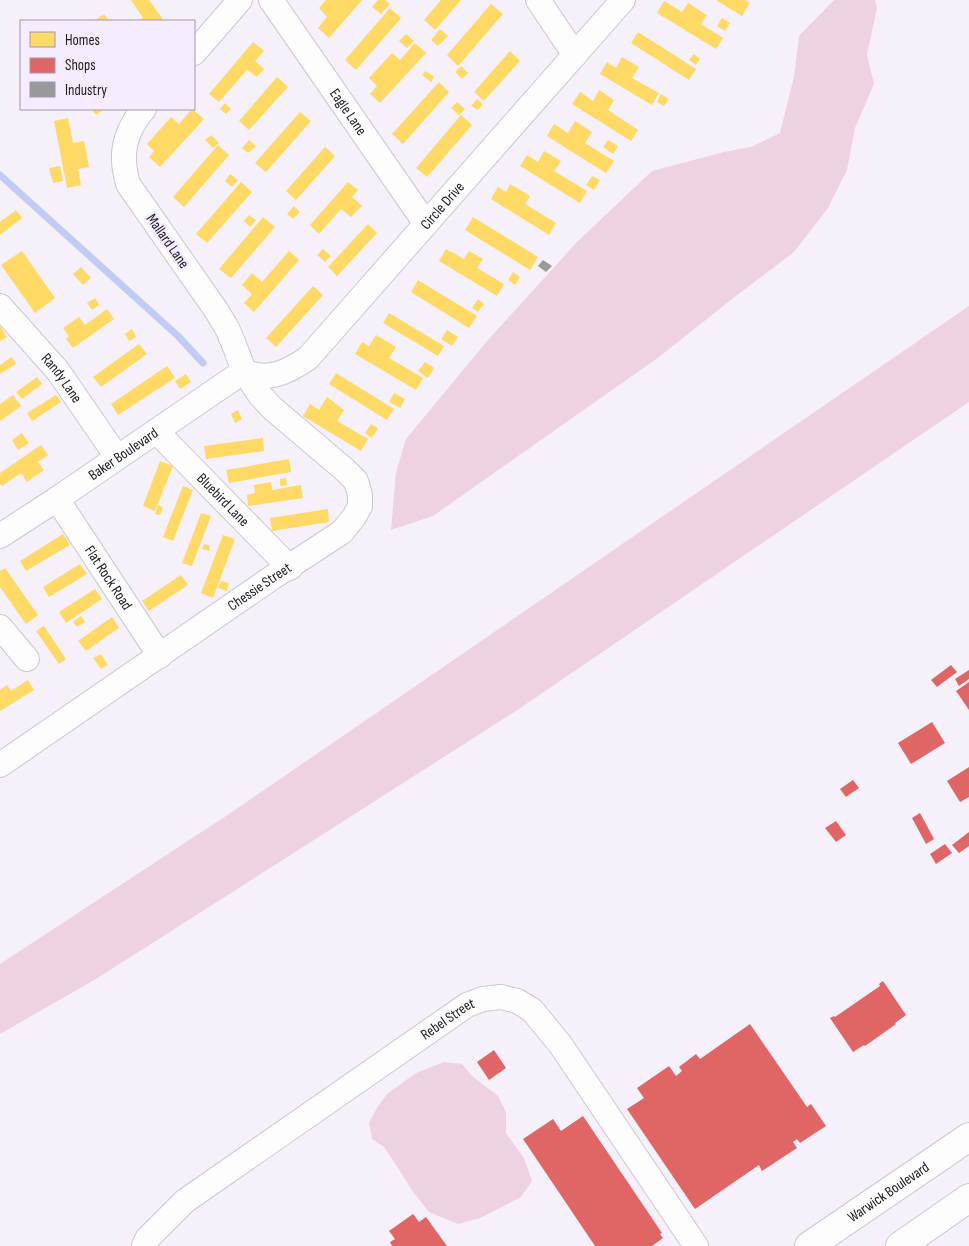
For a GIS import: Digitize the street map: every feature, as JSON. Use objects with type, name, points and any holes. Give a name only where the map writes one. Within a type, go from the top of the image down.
[{"type":"main road","name":"Warwick Boulevard","points":[[809,1246],[969,1137]]},
{"type":"main road","points":[[900,1246],[969,1198]]},
{"type":"street","points":[[195,52],[240,0]]},
{"type":"street","name":"Eagle Lane","points":[[271,0],[426,224]]},
{"type":"street","points":[[538,0],[575,55]]},
{"type":"street","name":"Circle Drive","points":[[244,371],[254,375],[274,375],[292,369],[308,358],[623,0]]},
{"type":"street","name":"Mallard Lane","points":[[143,110],[133,124],[125,145],[124,161],[128,184],[216,310],[230,334],[244,371]]},
{"type":"street","name":"Randy Lane","points":[[0,306],[58,371],[117,457]]},
{"type":"street","name":"Baker Boulevard","points":[[3,528],[57,499],[244,371]]},
{"type":"street","name":"Chessie Street","points":[[4,755],[160,656],[290,568],[342,532],[354,517],[360,506],[360,495],[356,481],[272,408],[260,395],[244,371]]},
{"type":"street","name":"Bluebird Lane","points":[[156,431],[290,568]]},
{"type":"street","name":"Flat Rock Road","points":[[57,499],[160,656]]},
{"type":"street","points":[[0,627],[27,659]]},
{"type":"street","name":"Rebel Street","points":[[144,1246],[147,1239],[185,1201],[468,1005],[483,998],[500,997],[517,1001],[532,1010],[560,1044],[696,1246]]},
{"type":"shaded area","points":[[834,0],[875,0],[877,8],[867,55],[874,84],[855,128],[847,170],[828,208],[794,252],[659,357],[433,516],[391,530],[396,472],[406,439],[488,340],[577,242],[652,171],[724,152],[751,147],[780,133],[794,77],[799,36]]},
{"type":"shaded area","points":[[969,306],[969,402],[516,711],[96,979],[0,1034],[0,964],[232,812]]},
{"type":"shaded area","points":[[444,1062],[462,1064],[472,1076],[498,1096],[506,1112],[506,1133],[524,1158],[532,1181],[521,1197],[480,1218],[458,1224],[429,1212],[413,1192],[384,1147],[372,1139],[369,1123],[387,1094],[416,1073]]},
{"type":"building: Homes","points":[[131,0],[149,0],[163,20],[140,20],[143,18]]},
{"type":"building: Homes","points":[[326,0],[362,0],[329,38],[318,28],[327,17],[319,8]]},
{"type":"building: Homes","points":[[378,0],[385,0],[390,4],[381,14],[372,7]]},
{"type":"building: Homes","points":[[441,0],[461,0],[435,30],[424,20]]},
{"type":"building: Homes","points":[[716,0],[745,0],[750,3],[742,16]]},
{"type":"building: Homes","points":[[664,1],[682,12],[688,3],[707,15],[701,24],[723,38],[716,49],[657,13]]},
{"type":"building: Homes","points":[[491,4],[503,14],[458,66],[447,55]]},
{"type":"building: Homes","points":[[390,8],[401,18],[356,70],[345,60]]},
{"type":"building: Homes","points":[[104,14],[108,20],[95,20]]},
{"type":"building: Homes","points":[[722,18],[730,23],[725,31],[717,26]]},
{"type":"building: Homes","points":[[440,29],[448,36],[438,46],[431,40]]},
{"type":"building: Homes","points":[[638,32],[696,69],[689,80],[631,43]]},
{"type":"building: Homes","points":[[406,34],[414,41],[407,48],[399,41]]},
{"type":"building: Homes","points":[[253,42],[264,51],[255,61],[264,69],[257,77],[247,70],[219,102],[209,94]]},
{"type":"building: Homes","points":[[415,43],[426,53],[380,103],[370,94],[377,86],[369,78],[392,53],[400,60]]},
{"type":"building: Homes","points":[[510,51],[520,61],[484,101],[474,92]]},
{"type":"building: Homes","points":[[694,54],[700,59],[696,65],[689,60]]},
{"type":"building: Homes","points":[[622,57],[639,67],[632,78],[659,93],[652,105],[600,74],[607,62],[616,68]]},
{"type":"building: Homes","points":[[461,66],[468,73],[462,79],[455,72]]},
{"type":"building: Homes","points":[[426,71],[434,77],[431,82],[422,75]]},
{"type":"building: Homes","points":[[277,77],[288,87],[249,130],[239,121]]},
{"type":"building: Homes","points":[[439,82],[449,92],[403,144],[392,134]]},
{"type":"building: Homes","points":[[599,90],[614,100],[608,110],[638,130],[631,141],[572,104],[580,92],[593,101]]},
{"type":"building: Homes","points":[[661,94],[669,99],[664,106],[657,102]]},
{"type":"building: Homes","points":[[477,99],[483,104],[478,110],[471,106]]},
{"type":"building: Homes","points":[[457,102],[465,109],[459,115],[451,108]]},
{"type":"building: Homes","points":[[225,103],[231,109],[226,114],[220,109]]},
{"type":"building: Homes","points":[[92,110],[103,110],[96,115]]},
{"type":"building: Homes","points":[[191,110],[204,119],[160,167],[149,157],[154,151],[147,144],[171,117],[179,124]]},
{"type":"building: Homes","points":[[300,112],[311,121],[266,172],[255,163]]},
{"type":"building: Homes","points":[[461,115],[472,125],[427,177],[416,168]]},
{"type":"building: Homes","points":[[68,118],[73,143],[84,141],[89,167],[78,169],[81,185],[67,188],[54,121]]},
{"type":"building: Homes","points":[[575,121],[592,132],[585,143],[614,161],[606,173],[547,136],[554,124],[568,133]]},
{"type":"building: Homes","points":[[211,135],[219,143],[213,148],[205,140]]},
{"type":"building: Homes","points":[[249,140],[256,146],[248,153],[242,148]]},
{"type":"building: Homes","points":[[608,140],[618,146],[613,154],[603,147]]},
{"type":"building: Homes","points":[[218,145],[229,155],[184,207],[173,197]]},
{"type":"building: Homes","points":[[325,147],[335,156],[296,200],[286,191]]},
{"type":"building: Homes","points":[[544,151],[561,161],[554,171],[587,191],[580,203],[520,166],[527,155],[538,162]]},
{"type":"building: Homes","points":[[60,166],[63,181],[53,183],[49,168]]},
{"type":"building: Homes","points":[[230,174],[238,180],[232,187],[225,181]]},
{"type":"building: Homes","points":[[592,176],[600,180],[594,190],[586,185]]},
{"type":"building: Homes","points":[[241,182],[252,192],[207,243],[196,234]]},
{"type":"building: Homes","points":[[348,182],[358,190],[352,197],[362,206],[351,217],[341,209],[319,234],[310,225]]},
{"type":"building: Homes","points":[[510,184],[530,196],[525,204],[556,223],[549,235],[491,199],[498,187],[506,192]]},
{"type":"building: Homes","points":[[294,206],[300,212],[293,219],[287,214]]},
{"type":"building: Homes","points":[[16,210],[22,218],[0,235],[0,222]]},
{"type":"building: Homes","points":[[249,215],[256,220],[250,227],[244,221]]},
{"type":"building: Homes","points":[[263,217],[275,227],[231,278],[219,269]]},
{"type":"building: Homes","points":[[473,217],[538,257],[530,270],[465,230]]},
{"type":"building: Homes","points":[[368,224],[377,233],[337,276],[328,267]]},
{"type":"building: Homes","points":[[323,249],[331,256],[325,262],[317,255]]},
{"type":"building: Homes","points":[[446,249],[464,259],[469,251],[483,259],[477,268],[504,284],[497,296],[439,261]]},
{"type":"building: Homes","points":[[22,251],[55,298],[35,313],[1,265]]},
{"type":"building: Homes","points":[[289,251],[299,260],[254,312],[244,303],[252,294],[242,285],[252,273],[262,282]]},
{"type":"building: Homes","points":[[81,267],[91,278],[83,285],[73,274]]},
{"type":"building: Homes","points":[[513,272],[520,277],[515,285],[508,280]]},
{"type":"building: Homes","points":[[418,280],[477,316],[469,328],[411,292]]},
{"type":"building: Homes","points":[[313,286],[323,295],[276,347],[266,338]]},
{"type":"building: Homes","points":[[95,298],[99,305],[92,310],[87,303]]},
{"type":"building: Homes","points":[[478,299],[484,304],[478,312],[472,308]]},
{"type":"building: Homes","points":[[107,309],[114,319],[73,348],[66,339],[69,336],[63,328],[79,317],[85,325]]},
{"type":"building: Homes","points":[[389,313],[444,346],[438,356],[383,323]]},
{"type":"building: Homes","points":[[0,326],[7,337],[0,341]]},
{"type":"building: Homes","points":[[132,329],[136,337],[129,341],[125,334]]},
{"type":"building: Homes","points":[[447,330],[458,337],[452,346],[441,339]]},
{"type":"building: Homes","points":[[376,335],[396,347],[389,358],[423,378],[416,390],[355,354],[362,342],[369,346]]},
{"type":"building: Homes","points":[[139,344],[147,354],[101,387],[93,377]]},
{"type":"building: Homes","points":[[12,357],[16,364],[0,374],[0,365]]},
{"type":"building: Homes","points":[[425,362],[434,368],[428,378],[418,371]]},
{"type":"building: Homes","points":[[167,366],[175,378],[118,415],[111,404]]},
{"type":"building: Homes","points":[[336,373],[394,409],[387,420],[329,384]]},
{"type":"building: Homes","points":[[186,374],[191,382],[180,389],[175,381]]},
{"type":"building: Homes","points":[[37,377],[42,384],[22,399],[16,392]]},
{"type":"building: Homes","points":[[394,393],[405,399],[400,408],[389,402]]},
{"type":"building: Homes","points":[[13,395],[21,406],[0,421],[0,404]]},
{"type":"building: Homes","points":[[56,395],[61,402],[32,421],[27,413]]},
{"type":"building: Homes","points":[[327,397],[344,410],[337,421],[368,439],[361,451],[303,416],[310,404],[319,410]]},
{"type":"building: Homes","points":[[238,410],[242,419],[235,423],[231,414]]},
{"type":"building: Homes","points":[[371,424],[378,428],[372,438],[365,433]]},
{"type":"building: Homes","points":[[22,433],[29,443],[18,450],[12,440]]},
{"type":"building: Homes","points":[[263,438],[264,451],[206,459],[204,446]]},
{"type":"building: Homes","points":[[41,445],[48,455],[38,462],[44,470],[27,482],[21,473],[2,486],[0,484],[0,473]]},
{"type":"building: Homes","points":[[289,459],[291,472],[229,483],[226,470]]},
{"type":"building: Homes","points":[[160,461],[173,466],[155,511],[143,506]]},
{"type":"building: Homes","points":[[286,478],[287,485],[280,486],[280,479]]},
{"type":"building: Homes","points":[[271,482],[272,490],[301,485],[303,498],[248,506],[247,495],[255,493],[254,485]]},
{"type":"building: Homes","points":[[183,486],[193,490],[173,541],[163,537]]},
{"type":"building: Homes","points":[[158,505],[163,507],[160,515],[155,514]]},
{"type":"building: Homes","points":[[328,509],[329,522],[272,531],[270,518]]},
{"type":"building: Homes","points":[[201,513],[211,516],[192,566],[182,563]]},
{"type":"building: Homes","points":[[63,534],[70,545],[26,571],[20,561]]},
{"type":"building: Homes","points":[[223,535],[235,539],[213,598],[201,593]]},
{"type":"building: Homes","points":[[204,544],[210,546],[209,551],[202,549]]},
{"type":"building: Homes","points":[[80,564],[87,574],[49,597],[43,587]]},
{"type":"building: Homes","points":[[5,568],[38,615],[26,624],[0,587],[0,571]]},
{"type":"building: Homes","points":[[181,575],[188,585],[149,611],[142,601]]},
{"type":"building: Homes","points":[[221,581],[229,583],[227,591],[218,588]]},
{"type":"building: Homes","points":[[95,589],[102,599],[66,623],[59,612]]},
{"type":"building: Homes","points":[[81,616],[85,622],[77,627],[73,622]]},
{"type":"building: Homes","points":[[112,617],[119,628],[86,651],[78,641]]},
{"type":"building: Homes","points":[[44,626],[66,659],[59,664],[36,631]]},
{"type":"building: Homes","points":[[101,654],[108,665],[101,669],[93,658]]},
{"type":"building: Homes","points":[[28,680],[34,690],[0,711],[0,690],[7,685],[11,691]]},
{"type":"building: Shops","points":[[951,665],[957,672],[937,687],[931,680]]},
{"type":"building: Shops","points":[[969,670],[969,679],[959,686],[955,679]]},
{"type":"building: Shops","points":[[969,682],[969,710],[956,691]]},
{"type":"building: Shops","points":[[932,722],[945,743],[911,764],[898,743]]},
{"type":"building: Shops","points":[[969,767],[969,797],[960,802],[947,781]]},
{"type":"building: Shops","points":[[853,780],[859,788],[846,797],[840,789]]},
{"type":"building: Shops","points":[[920,813],[934,839],[926,844],[912,818]]},
{"type":"building: Shops","points":[[836,821],[846,835],[836,842],[825,828]]},
{"type":"building: Shops","points":[[969,832],[969,846],[959,853],[952,845]]},
{"type":"building: Shops","points":[[945,844],[952,853],[936,864],[930,854]]},
{"type":"building: Shops","points":[[883,981],[906,1015],[865,1046],[853,1052],[830,1018],[835,1017],[880,986],[879,984]]},
{"type":"building: Shops","points":[[750,1024],[807,1107],[811,1104],[826,1126],[800,1143],[797,1139],[793,1142],[797,1148],[762,1171],[759,1165],[695,1209],[627,1109],[644,1098],[637,1088],[669,1066],[676,1076],[682,1071],[679,1067],[696,1054],[700,1059]]},
{"type":"building: Shops","points":[[494,1050],[506,1068],[489,1080],[477,1062]]},
{"type":"building: Shops","points":[[583,1116],[662,1233],[660,1234],[663,1238],[652,1246],[595,1246],[523,1139],[553,1119],[561,1131]]},
{"type":"building: Shops","points":[[413,1214],[419,1222],[426,1217],[447,1246],[392,1246],[390,1242],[395,1239],[389,1231]]},
{"type":"building: Industry","points":[[543,260],[552,266],[546,272],[538,266]]},
{"type":"waterway","points":[[0,175],[178,336],[203,363]]}]
